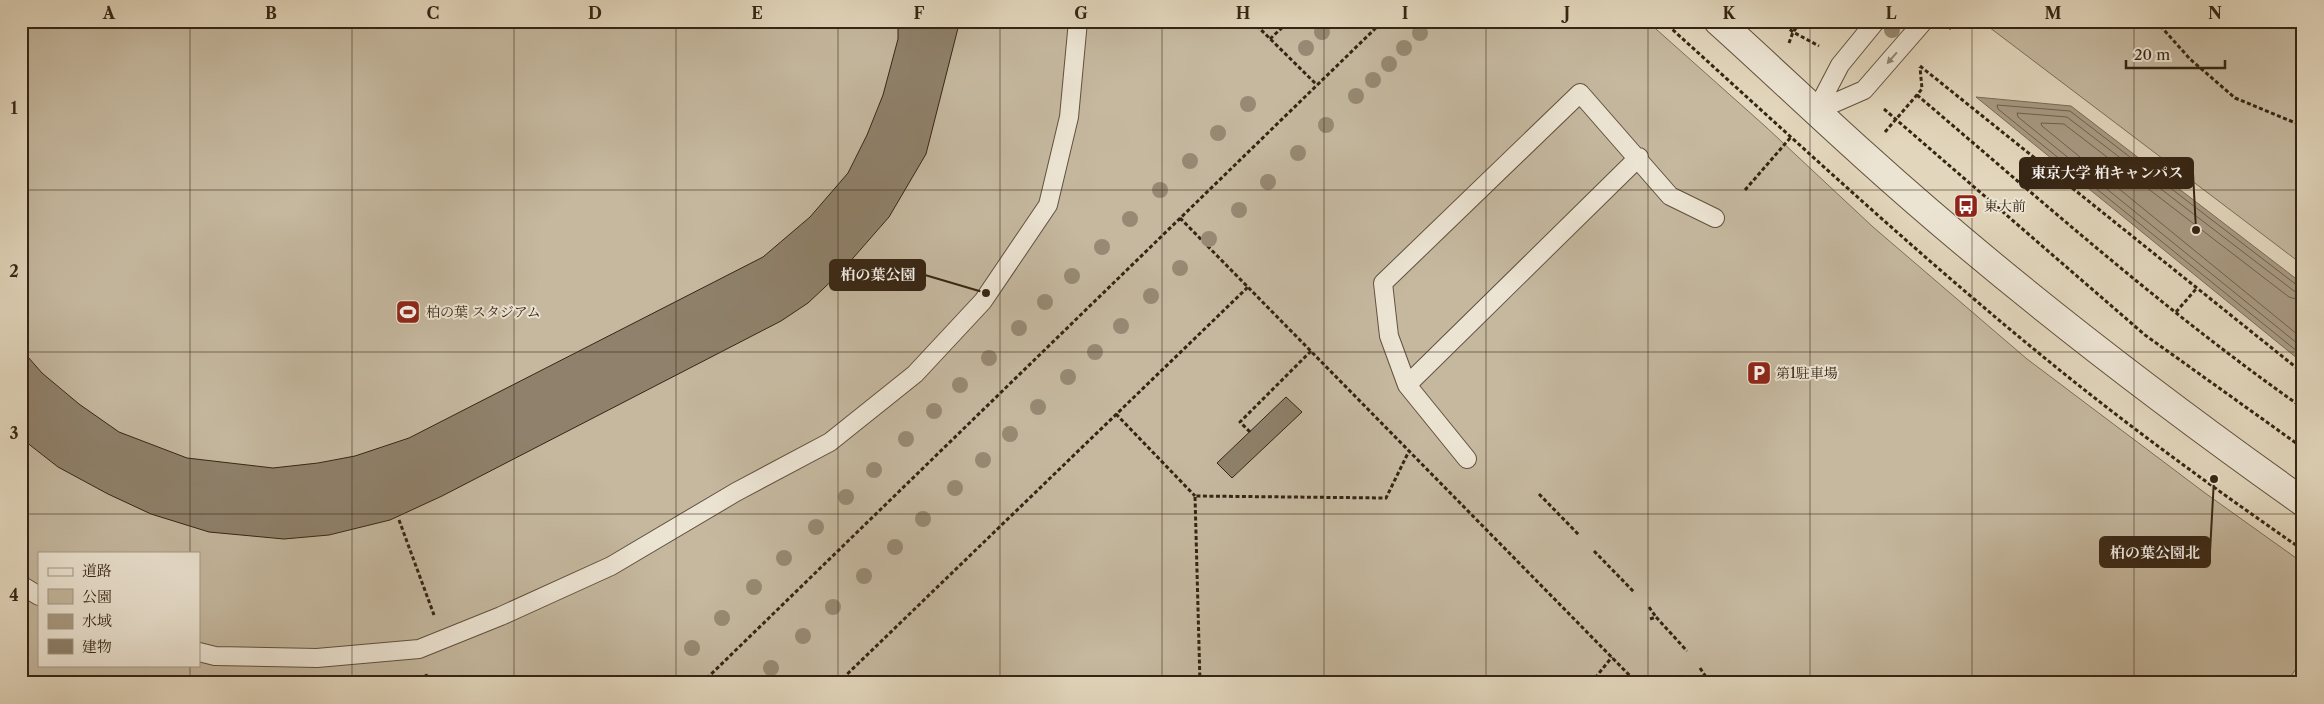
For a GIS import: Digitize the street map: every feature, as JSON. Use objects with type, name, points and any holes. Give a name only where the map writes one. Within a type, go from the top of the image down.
[{"type":"street","points":[[1718,21],[1864,156],[2015,284],[2184,417],[2303,502]]},
{"type":"lane","points":[[200,652],[215,656],[317,658],[420,649],[611,566],[736,492],[830,442],[915,374],[983,301],[1048,205],[1069,117],[1078,21]]},
{"type":"lane","points":[[1816,111],[1840,64],[1876,21]]},
{"type":"lane","points":[[1816,111],[1864,90],[1924,21]]},
{"type":"lane","points":[[1467,459],[1407,386],[1389,336],[1383,284],[1580,93],[1639,157],[1670,196],[1714,218]]},
{"type":"lane","points":[[1407,386],[1639,157]]},
{"type":"lane","points":[[21,585],[38,595]]},
{"type":"path","points":[[1252,21],[1317,85]]},
{"type":"path","points":[[1270,39],[1288,21]]},
{"type":"path","points":[[702,683],[1382,21]]},
{"type":"path","points":[[1780,21],[1793,32],[1819,46]]},
{"type":"path","points":[[1787,48],[1793,32],[1802,21]]},
{"type":"path","points":[[1944,36],[1955,21]]},
{"type":"path","points":[[2156,21],[2190,59],[2235,98],[2303,126]]},
{"type":"path","points":[[2286,21],[2303,35]]},
{"type":"path","points":[[1881,136],[1922,89],[1920,66],[1926,58]]},
{"type":"path","points":[[1920,66],[2303,373]]},
{"type":"path","points":[[1917,95],[2104,254],[2259,377],[2303,408]]},
{"type":"path","points":[[1884,109],[2145,336],[2303,448]]},
{"type":"path","points":[[1745,190],[1790,136]]},
{"type":"path","points":[[1180,218],[1635,682]]},
{"type":"path","points":[[838,683],[1248,287]]},
{"type":"path","points":[[2176,312],[2196,289]]},
{"type":"path","points":[[1250,432],[1240,422],[1311,351]]},
{"type":"path","points":[[1116,414],[1194,496],[1200,683]]},
{"type":"path","points":[[1194,496],[1386,498],[1409,451]]},
{"type":"path","points":[[1539,494],[1579,535]]},
{"type":"path","points":[[399,520],[442,640]]},
{"type":"path","points":[[1594,551],[1634,592]]},
{"type":"path","points":[[1649,607],[1687,651]]},
{"type":"path","points":[[1650,619],[1656,617]]},
{"type":"path","points":[[1591,683],[1612,657]]},
{"type":"path","points":[[1700,668],[1710,683]]},
{"type":"green space","points":[[21,21],[1647,21],[1766,127],[1873,227],[2027,359],[2205,493],[2303,563],[2303,659],[2286,683],[21,683]]},
{"type":"green space","points":[[1981,21],[2303,21],[2303,265]]},
{"type":"water","points":[[1976,97],[2071,106],[2303,284],[2303,363]]},
{"type":"building","points":[[898,21],[958,21],[958,28],[926,154],[889,217],[840,273],[808,303],[781,321],[442,496],[390,520],[329,535],[284,539],[209,532],[151,514],[108,494],[58,467],[21,438],[21,349],[42,373],[79,404],[119,432],[187,458],[273,468],[318,463],[355,456],[409,438],[763,257],[810,217],[848,173],[867,135],[883,95],[898,39]]},
{"type":"building","points":[[1286,397],[1302,412],[1232,478],[1217,463]]},
{"type":"place","name":"東大前","points":[[1966,206]]},
{"type":"place","name":"東京大学 柏キャンパス","points":[[2196,230]]},
{"type":"place","name":"柏の葉公園","points":[[986,293]]},
{"type":"place","name":"柏の葉 スタジアム","points":[[408,312]]},
{"type":"place","name":"第1駐車場","points":[[1759,373]]},
{"type":"place","name":"柏の葉公園北","points":[[2214,479]]}]
